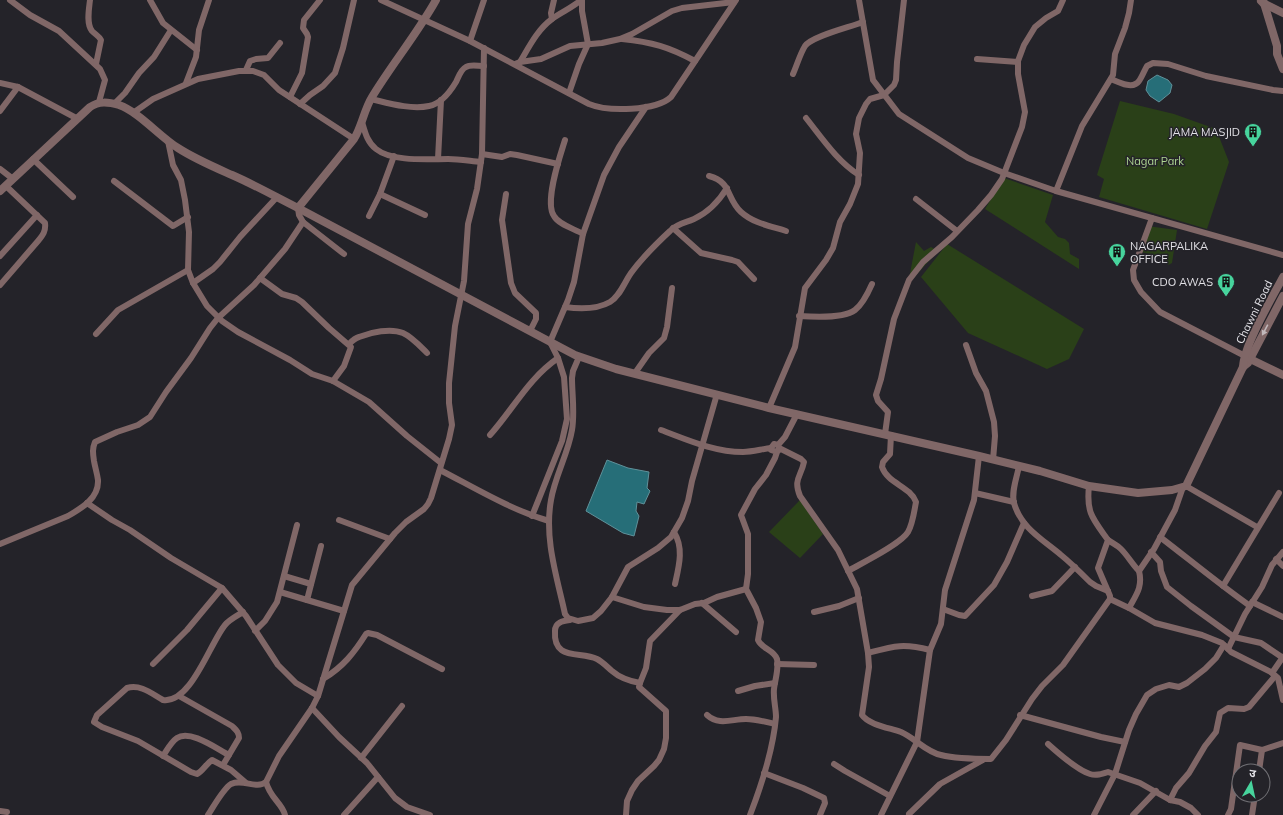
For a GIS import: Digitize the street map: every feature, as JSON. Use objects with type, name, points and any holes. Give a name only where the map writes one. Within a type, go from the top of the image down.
[{"type":"street","points":[[10,0],[20,8],[59,31],[96,64],[105,80],[99,102]]},
{"type":"street","points":[[20,8],[22,0]]},
{"type":"street","points":[[90,0],[89,25],[93,32],[100,37],[101,40],[96,64]]},
{"type":"street","points":[[150,0],[159,18],[171,30],[197,50]]},
{"type":"street","points":[[186,83],[195,60],[200,30],[209,0]]},
{"type":"street","points":[[290,97],[301,78],[305,60],[308,37],[303,28],[304,20],[320,0]]},
{"type":"street","points":[[300,104],[323,86],[335,73],[343,48],[354,0]]},
{"type":"street","points":[[381,0],[518,63],[569,93],[597,107],[606,109],[646,107],[661,104],[671,97],[735,1]]},
{"type":"street","points":[[344,254],[303,222],[299,215],[298,208],[354,139],[371,98],[425,20],[436,0]]},
{"type":"street","points":[[470,41],[484,0]]},
{"type":"street","points":[[552,18],[551,13],[554,0]]},
{"type":"street","points":[[518,63],[536,35],[552,18],[582,0]]},
{"type":"street","points":[[569,93],[588,44],[582,11],[582,0]]},
{"type":"street","points":[[682,0],[682,8]]},
{"type":"street","points":[[859,0],[873,80],[899,114],[968,158],[1004,173],[1056,191],[1283,255]]},
{"type":"street","points":[[769,408],[795,347],[799,316],[805,288],[826,260],[832,248],[840,222],[856,189],[859,175],[860,153],[856,134],[859,118],[870,99],[884,95],[894,85],[896,80],[904,0]]},
{"type":"street","points":[[848,571],[900,541],[907,533],[912,522],[916,502],[916,499],[912,494],[887,476],[882,467],[883,462],[890,454],[888,412],[878,400],[876,395],[898,305],[909,280],[922,262],[952,237],[991,195],[1002,179],[1022,127],[1025,112],[1018,74],[1018,62],[1024,45],[1035,27],[1058,11],[1063,0]]},
{"type":"street","points":[[1056,191],[1082,126],[1111,79],[1115,66],[1115,54],[1130,14],[1131,0]]},
{"type":"street","points":[[518,63],[541,59],[570,46],[620,39],[682,8],[735,1]]},
{"type":"street","points":[[1262,1],[1283,13]]},
{"type":"street","points":[[1262,1],[1277,46],[1277,54],[1283,68]]},
{"type":"street","points":[[793,74],[804,47],[809,42],[824,35],[863,22]]},
{"type":"street","points":[[114,104],[125,93],[139,73],[154,57],[171,30]]},
{"type":"street","points":[[620,39],[641,41],[664,46],[695,61]]},
{"type":"street","points":[[246,70],[250,61],[268,58],[280,44]]},
{"type":"street","points":[[1277,46],[1283,53]]},
{"type":"street","points":[[208,815],[227,788],[232,784],[245,782],[258,785],[266,782],[280,756],[312,708],[318,696],[352,585],[388,541],[406,522],[424,509],[431,498],[451,431],[449,383],[456,326],[464,281],[468,224],[477,190],[482,162],[484,48]]},
{"type":"street","points":[[977,59],[1018,62]]},
{"type":"street","points":[[1111,79],[1129,85],[1136,84],[1147,66],[1153,63],[1168,64],[1206,76],[1273,90],[1283,90]]},
{"type":"street","points":[[371,98],[392,104],[422,107],[436,104],[455,84],[465,67],[484,66]]},
{"type":"street","points":[[133,113],[149,101],[186,83],[198,79],[246,70],[264,75],[279,90],[354,139]]},
{"type":"street","points":[[0,83],[18,87],[78,119]]},
{"type":"street","points":[[0,111],[18,87]]},
{"type":"street","points":[[438,159],[441,100]]},
{"type":"street","points":[[0,285],[44,234],[45,228],[45,223],[37,215],[3,189],[33,159],[90,107],[99,102],[114,104],[133,113],[168,141],[192,156],[278,197],[461,296],[579,357],[616,369],[769,408],[979,456],[1089,486],[1138,493],[1184,487],[1257,526]]},
{"type":"street","points":[[534,517],[566,429],[567,411],[564,376],[558,358],[550,342],[565,307],[576,274],[583,234],[604,175],[619,147],[646,107]]},
{"type":"street","points":[[806,118],[833,153],[859,175]]},
{"type":"street","points":[[362,122],[365,134],[371,144],[380,151],[394,156],[420,160],[438,159],[482,162]]},
{"type":"street","points":[[565,140],[550,199],[552,211],[554,217],[560,222],[583,234]]},
{"type":"street","points":[[168,141],[173,165],[183,186],[188,217],[188,270],[193,283],[206,306],[218,318],[238,332],[285,357],[312,374],[333,381],[369,402],[441,467],[534,517],[548,521]]},
{"type":"street","points":[[482,154],[502,157],[510,154],[558,164]]},
{"type":"street","points":[[369,216],[380,194],[394,156]]},
{"type":"street","points":[[33,159],[73,197]]},
{"type":"street","points":[[0,169],[13,179]]},
{"type":"street","points":[[709,176],[721,180],[727,188],[736,207],[742,213],[755,222],[786,231]]},
{"type":"street","points":[[114,181],[173,226],[188,217]]},
{"type":"street","points":[[565,307],[580,309],[597,307],[612,301],[618,295],[638,265],[673,228],[707,212],[714,206],[727,188]]},
{"type":"street","points":[[380,194],[425,215]]},
{"type":"street","points":[[506,194],[502,220],[511,283],[515,293],[536,313],[536,319],[530,331]]},
{"type":"street","points":[[193,283],[213,269],[240,237],[278,197]]},
{"type":"street","points":[[916,199],[957,231]]},
{"type":"street","points":[[0,256],[37,215]]},
{"type":"street","points":[[1152,218],[1133,270],[1134,280],[1141,292],[1160,312],[1248,358]]},
{"type":"street","points":[[0,544],[68,516],[87,503],[96,493],[97,488],[98,480],[93,453],[95,442],[117,432],[138,425],[150,417],[166,392],[184,369],[210,328],[218,318],[240,299],[260,278],[285,249],[303,222]]},
{"type":"street","points":[[673,228],[686,238],[694,248],[701,252],[738,262],[754,278]]},
{"type":"street","points":[[96,334],[118,310],[188,270]]},
{"type":"street","name":"Chawni Road","points":[[1248,358],[1252,339],[1283,277]]},
{"type":"street","points":[[260,278],[278,291],[302,302],[329,328],[349,344],[351,350],[344,366],[333,381]]},
{"type":"street","points":[[799,316],[826,317],[851,312],[860,305],[872,284]]},
{"type":"street","points":[[635,373],[649,353],[664,338],[667,327],[672,288]]},
{"type":"street","name":"Chawni Road","points":[[1184,487],[1248,358],[1283,296]]},
{"type":"street","points":[[349,344],[358,337],[385,331],[398,331],[404,333],[412,339],[427,353]]},
{"type":"street","points":[[966,345],[976,373],[986,391],[994,422],[995,436],[993,460]]},
{"type":"street","points":[[570,620],[566,614],[552,554],[548,521],[554,487],[572,430],[572,378],[573,370],[579,357]]},
{"type":"street","points":[[490,435],[541,370],[558,358]]},
{"type":"street","name":"Chawni Road","points":[[1248,358],[1283,375]]},
{"type":"street","points":[[640,683],[619,677],[601,661],[595,658],[568,654],[560,650],[555,639],[555,628],[557,624],[561,622],[592,618],[601,611],[612,597],[628,567],[665,543],[671,537],[682,518],[688,501],[692,481],[717,394]]},
{"type":"street","points":[[750,815],[764,774],[775,724],[776,708],[774,693],[778,664],[776,657],[758,640],[761,622],[756,608],[746,589],[748,534],[740,515],[755,489],[766,475],[775,458],[778,448],[797,414]]},
{"type":"street","points":[[661,430],[716,449],[744,452],[771,448],[772,450],[778,448],[802,459],[804,462],[797,483],[800,496],[838,550],[857,589],[869,667],[862,715],[867,720],[901,732],[934,753],[940,755],[991,759],[1006,740],[1020,716],[1042,686],[1063,665],[1110,599],[1098,568],[1108,540]]},
{"type":"street","points":[[880,815],[917,742],[930,650],[941,624],[945,590],[974,500],[979,456]]},
{"type":"street","points":[[1019,466],[1014,493],[1014,502],[1024,523],[1030,531],[1096,586],[1108,591]]},
{"type":"street","points":[[1089,486],[1088,498],[1091,516],[1108,540],[1120,548],[1127,556],[1131,564],[1139,571],[1141,577],[1140,587],[1129,608]]},
{"type":"street","points":[[1139,571],[1152,552],[1175,510],[1184,487]]},
{"type":"street","points":[[975,493],[1014,502]]},
{"type":"street","points":[[1222,586],[1257,526],[1279,493]]},
{"type":"street","points":[[87,503],[130,530],[170,558],[222,588],[243,612],[272,658],[284,672],[296,683],[318,696]]},
{"type":"street","points":[[339,520],[388,541]]},
{"type":"street","points":[[943,609],[965,616],[994,586],[1007,562],[1024,523]]},
{"type":"street","points":[[255,631],[265,621],[280,592],[297,525]]},
{"type":"street","points":[[674,532],[679,542],[680,550],[675,584]]},
{"type":"street","points":[[1160,537],[1211,575],[1222,586],[1251,604],[1283,618]]},
{"type":"street","points":[[307,600],[321,546]]},
{"type":"street","points":[[1152,552],[1160,562],[1166,587],[1234,637],[1261,643],[1283,657],[1274,675],[1249,707],[1244,709],[1228,708],[1220,713],[1216,732],[1205,746],[1189,773],[1176,788],[1170,800]]},
{"type":"street","points":[[1094,815],[1115,774],[1136,714],[1147,695],[1156,689],[1169,686],[1179,686],[1188,683],[1216,658],[1234,637],[1276,559],[1283,552]]},
{"type":"street","points":[[1276,559],[1283,566]]},
{"type":"street","points":[[1032,596],[1052,591],[1074,567]]},
{"type":"street","points":[[284,576],[311,584]]},
{"type":"street","points":[[153,664],[187,630],[222,588]]},
{"type":"street","points":[[612,597],[644,607],[680,610],[746,589]]},
{"type":"street","points":[[280,592],[344,611]]},
{"type":"street","points":[[814,612],[839,606],[859,598]]},
{"type":"street","points":[[1110,599],[1155,623],[1202,635],[1274,675],[1278,678],[1283,700]]},
{"type":"street","points":[[702,603],[736,632]]},
{"type":"street","points":[[626,815],[627,801],[632,790],[638,780],[658,760],[664,749],[666,738],[666,711],[640,688],[640,683],[646,668],[650,641],[680,610]]},
{"type":"street","points":[[243,612],[226,624],[213,642],[193,681],[179,696],[168,700],[163,700],[138,687],[133,686],[127,688],[94,718],[94,722],[97,725],[138,741],[197,774],[212,760],[231,770],[245,782]]},
{"type":"street","points":[[324,678],[350,658],[368,633],[377,635],[442,669]]},
{"type":"street","points":[[868,653],[900,645],[916,646],[930,650]]},
{"type":"street","points":[[778,664],[814,665]]},
{"type":"street","points":[[738,691],[755,686],[775,683]]},
{"type":"street","points":[[179,696],[232,726],[237,731],[239,738],[223,766]]},
{"type":"street","points":[[361,758],[402,706]]},
{"type":"street","points":[[312,708],[361,758],[401,803],[407,807],[430,815]]},
{"type":"street","points":[[707,715],[710,718],[722,721],[745,719],[775,724]]},
{"type":"street","points":[[1020,716],[1125,742]]},
{"type":"street","points":[[163,756],[178,737],[183,736],[197,738],[229,755]]},
{"type":"street","points":[[1228,815],[1231,809],[1240,745],[1262,750],[1283,743]]},
{"type":"street","points":[[1048,744],[1062,757],[1089,774],[1100,775],[1108,772],[1140,783],[1170,800],[1180,802],[1191,808],[1198,815]]},
{"type":"street","points":[[1260,763],[1262,750]]},
{"type":"street","points":[[909,814],[940,784],[984,759]]},
{"type":"street","points":[[834,764],[890,796]]},
{"type":"street","points":[[764,774],[803,788],[824,798],[825,802],[820,815]]},
{"type":"street","points":[[347,814],[378,777]]},
{"type":"street","points":[[266,782],[270,794],[283,808],[285,815]]},
{"type":"street","points":[[1133,815],[1156,791]]},
{"type":"street","points":[[1252,815],[1254,803]]},
{"type":"street","points":[[0,811],[7,812]]},
{"type":"green space","name":"Nagar Park","points":[[1120,101],[1174,114],[1216,129],[1229,162],[1207,229],[1099,197],[1104,179],[1097,175]]},
{"type":"green space","points":[[1004,178],[1053,195],[1045,222],[1058,237],[1065,239],[1069,243],[1070,254],[1079,259],[1079,269],[985,209]]},
{"type":"green space","points":[[1147,226],[1177,230],[1172,263],[1168,265],[1164,258],[1138,251]]},
{"type":"green space","points":[[916,242],[924,251],[931,247],[938,251],[908,284]]},
{"type":"green space","points":[[947,244],[1084,329],[1069,359],[1047,369],[968,333],[921,277]]},
{"type":"green space","points":[[800,500],[823,534],[800,558],[769,532]]},
{"type":"water","points":[[1157,75],[1168,80],[1172,85],[1170,93],[1159,102],[1150,96],[1146,90],[1148,81]]},
{"type":"water","points":[[607,460],[628,468],[649,472],[647,488],[650,491],[644,504],[637,502],[636,511],[639,516],[634,536],[623,533],[586,511]]},
{"type":"place","name":"JAMA MASJID","points":[[1253,147]]},
{"type":"place","name":"NAGARPALIKA OFFICE","points":[[1117,267]]},
{"type":"place","name":"CDO AWAS","points":[[1226,297]]}]
